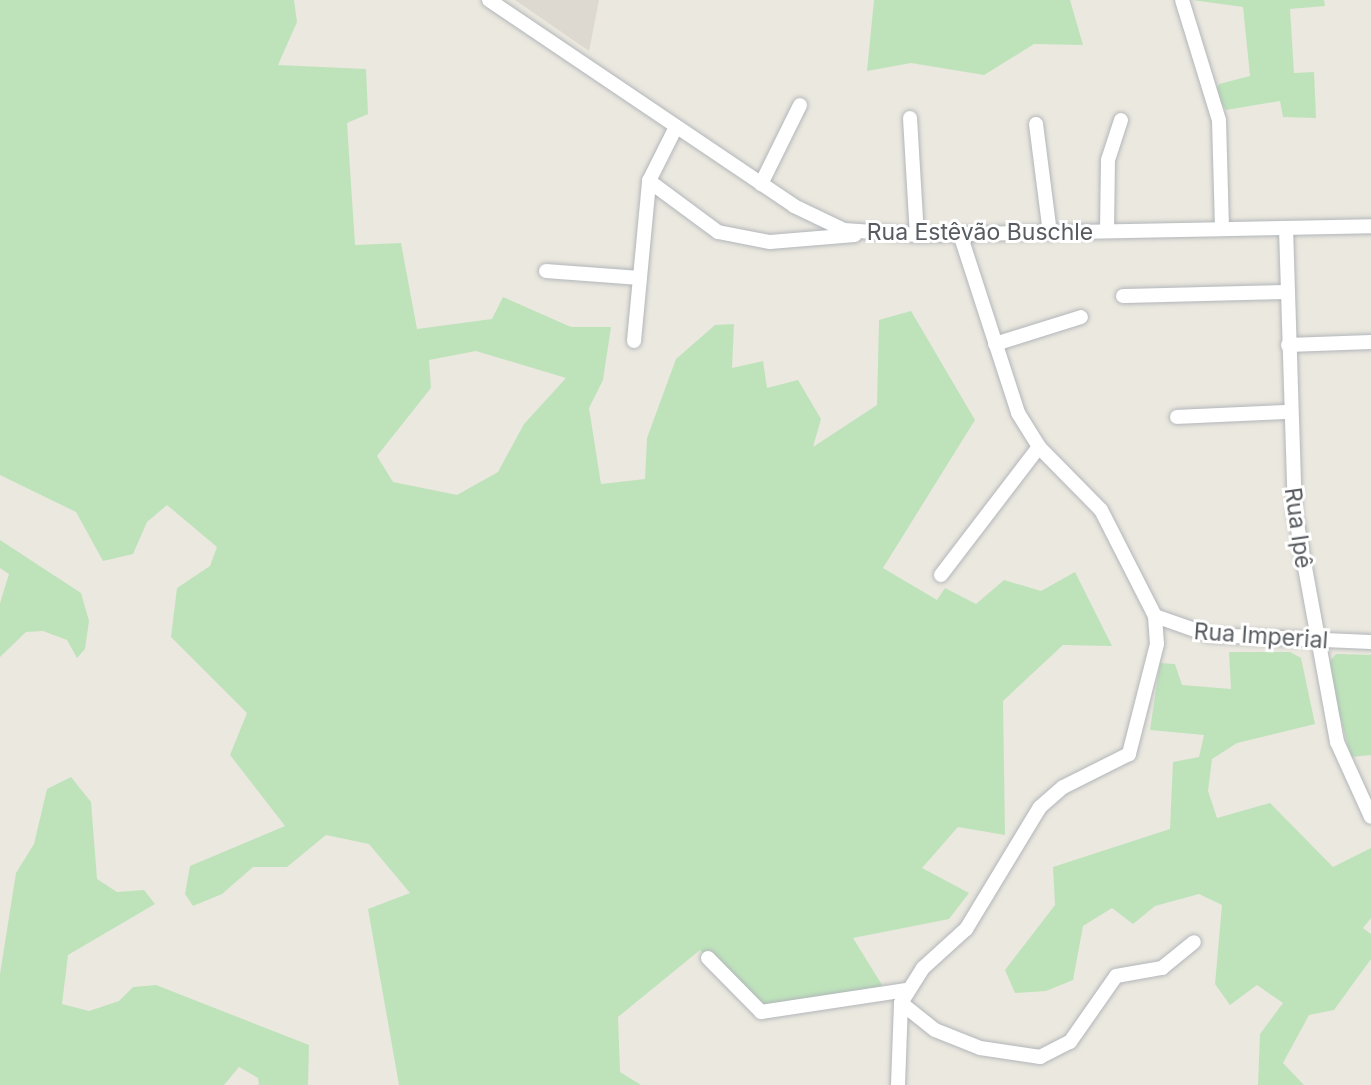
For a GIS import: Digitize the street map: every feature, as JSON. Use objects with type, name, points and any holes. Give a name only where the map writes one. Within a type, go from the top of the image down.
[{"type":"street","name":"Rua Estêvão Buschle","points":[[489,0],[761,184],[824,223],[863,234],[1371,226]]},
{"type":"street","points":[[1182,0],[1219,120],[1222,229]]},
{"type":"street","points":[[761,184],[800,105]]},
{"type":"street","points":[[910,118],[917,235]]},
{"type":"street","points":[[1107,231],[1108,160],[1121,120]]},
{"type":"street","points":[[1036,124],[1050,233]]},
{"type":"street","points":[[634,341],[649,181],[677,127]]},
{"type":"street","points":[[649,181],[733,238],[787,242],[863,234]]},
{"type":"street","name":"Rua Ipê","points":[[1286,228],[1292,490],[1315,641],[1337,742],[1371,817]]},
{"type":"street","points":[[898,1085],[903,996],[966,929],[1047,799],[1129,754],[1155,657],[1155,616],[1095,502],[1039,447],[1013,403],[960,234]]},
{"type":"street","points":[[546,271],[640,278]]},
{"type":"street","points":[[1123,296],[1287,292]]},
{"type":"street","points":[[995,344],[1081,317]]},
{"type":"street","points":[[1288,345],[1371,342]]},
{"type":"street","points":[[1177,416],[1289,412]]},
{"type":"street","points":[[941,575],[1039,447]]},
{"type":"street","name":"Rua Imperial","points":[[1155,616],[1193,633],[1371,642]]},
{"type":"street","points":[[903,996],[935,1030],[981,1048],[1040,1057],[1077,1035],[1116,976],[1162,968],[1194,942]]},
{"type":"street","points":[[708,958],[761,1012],[903,996]]},
{"type":"shaded area","points":[[515,0],[599,0],[589,51]]},
{"type":"green space","points":[[0,0],[294,0],[297,22],[278,65],[366,69],[368,114],[347,123],[355,245],[401,243],[417,329],[492,319],[503,297],[571,327],[611,327],[603,380],[589,408],[601,484],[645,479],[647,438],[676,359],[715,325],[734,324],[732,368],[763,361],[767,388],[798,380],[821,419],[813,447],[877,405],[879,320],[911,311],[975,420],[883,568],[937,600],[945,588],[976,604],[1004,580],[1041,591],[1075,572],[1112,646],[1063,645],[1003,701],[1005,835],[958,827],[922,868],[969,893],[949,919],[853,938],[887,993],[753,1009],[700,950],[618,1017],[620,1072],[641,1085],[399,1085],[368,909],[410,893],[369,844],[326,835],[287,867],[253,867],[222,894],[193,906],[185,894],[190,866],[285,826],[230,755],[247,713],[171,637],[177,588],[210,566],[217,547],[167,505],[147,522],[133,554],[103,561],[76,512],[0,475]],"holes":[[[476,351],[566,378],[524,424],[498,472],[457,495],[393,482],[377,456],[431,388],[429,360]]]},
{"type":"green space","points":[[874,0],[1070,0],[1083,45],[1034,44],[984,75],[911,63],[867,71]]},
{"type":"green space","points":[[1192,0],[1324,0],[1325,6],[1290,9],[1294,73],[1314,72],[1316,118],[1283,117],[1280,101],[1226,110],[1215,94],[1219,84],[1250,76],[1243,7]]},
{"type":"green space","points":[[0,540],[81,593],[89,621],[85,649],[77,658],[67,640],[43,631],[26,632],[0,657],[0,603],[9,574],[0,568]]},
{"type":"green space","points":[[1229,652],[1290,652],[1301,658],[1315,724],[1237,743],[1212,759],[1208,791],[1217,818],[1270,803],[1333,867],[1371,848],[1371,918],[1363,928],[1371,934],[1371,959],[1334,1010],[1309,1015],[1283,1063],[1304,1085],[1258,1085],[1260,1034],[1283,1003],[1257,985],[1230,1005],[1215,984],[1222,905],[1199,894],[1155,906],[1133,924],[1112,908],[1083,926],[1073,980],[1046,991],[1015,993],[1005,970],[1055,905],[1053,867],[1170,829],[1173,762],[1199,757],[1204,735],[1150,730],[1160,663],[1175,664],[1182,685],[1231,689]]},
{"type":"green space","points":[[1336,654],[1371,655],[1371,755],[1351,757],[1326,666]]},
{"type":"green space","points":[[71,777],[91,802],[97,879],[117,892],[144,890],[155,904],[68,955],[62,1004],[89,1011],[119,1001],[133,987],[156,985],[309,1045],[308,1085],[259,1085],[258,1078],[239,1067],[224,1085],[0,1085],[0,974],[16,873],[34,844],[47,789]]}]
